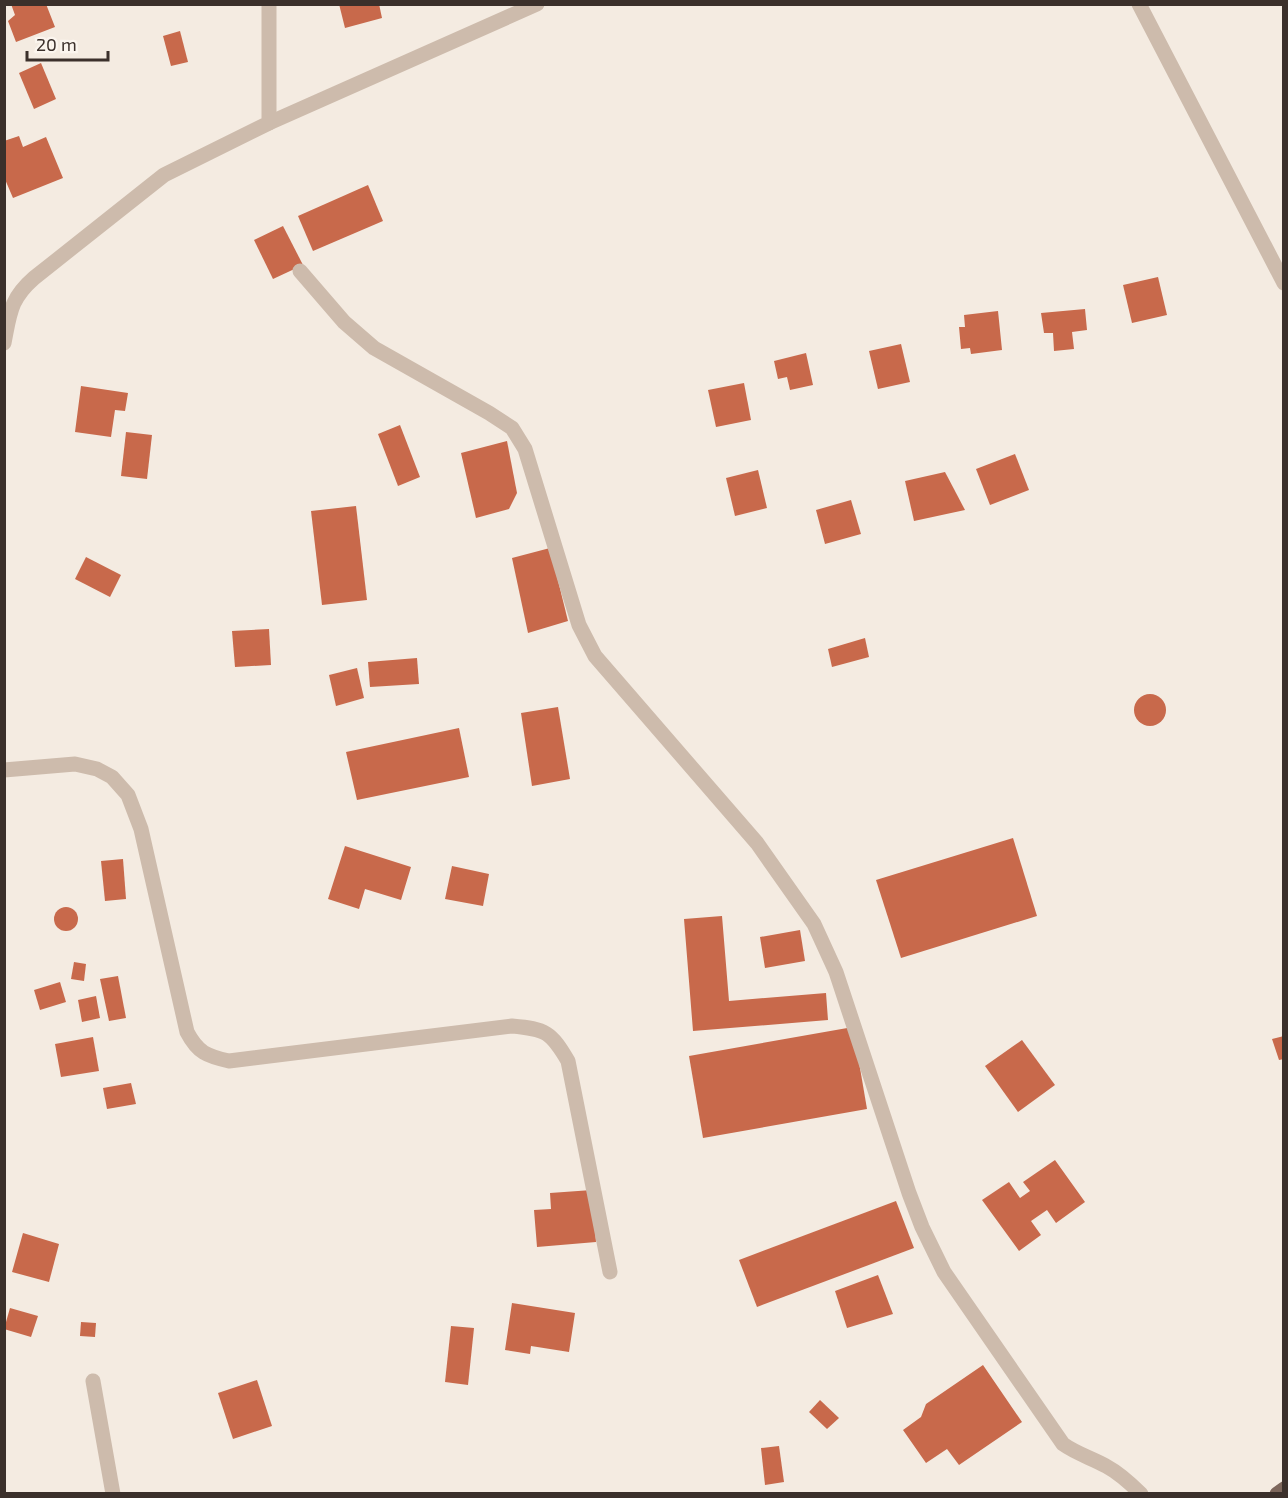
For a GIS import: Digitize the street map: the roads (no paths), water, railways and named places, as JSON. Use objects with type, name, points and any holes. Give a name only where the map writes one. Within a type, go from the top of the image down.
[{"type":"main road","points":[[1277,1494],[1284,1489]]},
{"type":"street","points":[[269,4],[269,123]]},
{"type":"street","points":[[4,343],[11,309],[20,290],[164,175],[269,123],[537,4]]},
{"type":"street","points":[[1139,4],[1284,283]]},
{"type":"street","points":[[300,271],[344,322],[374,348],[512,428],[525,448],[579,625],[596,656],[757,843],[814,924],[836,972],[922,1227],[944,1272],[1063,1444],[1077,1454],[1106,1466],[1124,1478],[1141,1494]]},
{"type":"street","points":[[4,770],[75,764],[86,766],[112,777],[128,795],[141,829],[187,1032],[193,1043],[206,1056],[229,1062],[512,1026],[536,1028],[556,1040],[568,1061],[610,1272]]},
{"type":"street","points":[[93,1381],[113,1494]]}]
